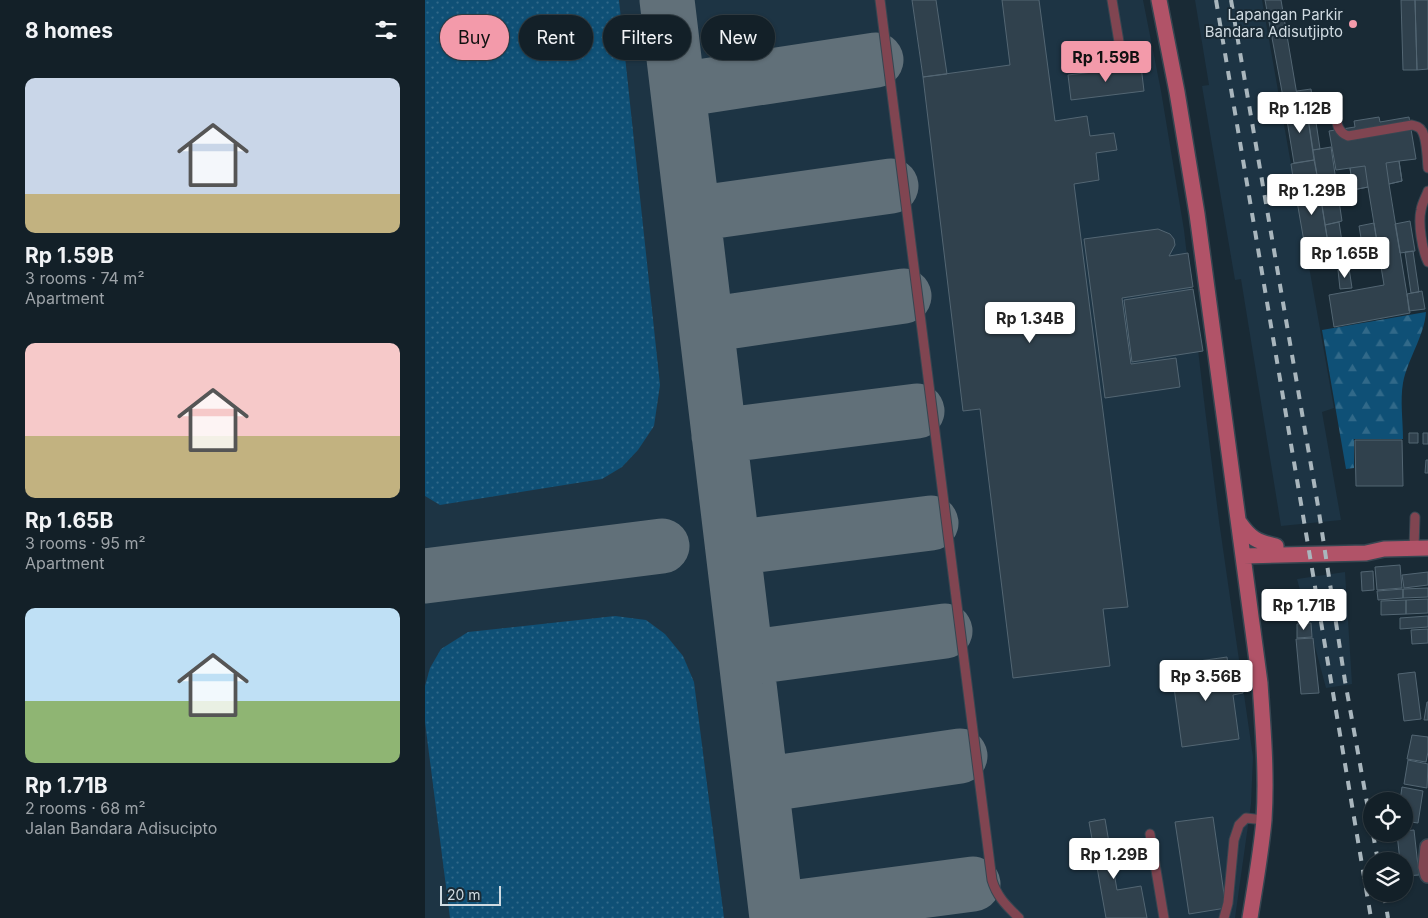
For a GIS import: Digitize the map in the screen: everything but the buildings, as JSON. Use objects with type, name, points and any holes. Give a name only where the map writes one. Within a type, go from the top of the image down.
[{"type":"street","points":[[1159,0],[1177,92],[1197,214],[1260,683],[1264,734],[1264,820],[1250,918]]},
{"type":"street","points":[[1239,522],[1254,539],[1276,551]]},
{"type":"street","points":[[1243,552],[1365,544],[1384,549],[1421,548]]},
{"type":"street","points":[[1248,584],[1258,566],[1276,551]]},
{"type":"street","points":[[1428,847],[1426,867],[1428,876]]},
{"type":"lane","points":[[880,0],[992,880],[995,891],[1019,918]]},
{"type":"lane","points":[[1112,0],[1120,48]]},
{"type":"lane","points":[[1329,100],[1334,107],[1337,126],[1343,134],[1348,136],[1412,125],[1420,128],[1424,139],[1428,168]]},
{"type":"lane","points":[[1428,191],[1422,206],[1420,219],[1423,249],[1428,262]]},
{"type":"lane","points":[[1415,517],[1421,548]]},
{"type":"lane","points":[[1225,918],[1234,840],[1239,825],[1246,818],[1264,820]]},
{"type":"lane","points":[[1150,834],[1164,918]]},
{"type":"shaded area","points":[[425,0],[1143,0],[1161,91],[1184,230],[1219,521],[1253,757],[1251,804],[1235,918],[425,918]]},
{"type":"shaded area","points":[[1195,0],[1262,0],[1334,408],[1322,412],[1341,520],[1281,526],[1241,279],[1235,280],[1202,86],[1209,85]]},
{"type":"shaded area","points":[[1345,572],[1352,684],[1326,688],[1297,579]]},
{"type":"green space","points":[[425,0],[619,0],[621,15],[603,15],[603,60],[625,60],[660,385],[654,426],[638,450],[622,467],[602,479],[440,505],[425,496]]},
{"type":"green space","points":[[1426,312],[1425,321],[1403,383],[1403,439],[1354,439],[1354,468],[1346,469],[1322,330]]},
{"type":"green space","points":[[615,616],[646,620],[665,634],[683,656],[694,682],[724,918],[450,918],[425,722],[425,686],[430,668],[441,649],[468,632]]},
{"type":"taxiway","points":[[667,0],[777,918]]},
{"type":"taxiway","points":[[679,90],[876,60]]},
{"type":"taxiway","points":[[693,214],[891,186]]},
{"type":"taxiway","points":[[706,325],[904,296]]},
{"type":"taxiway","points":[[719,436],[917,411]]},
{"type":"taxiway","points":[[733,548],[931,523]]},
{"type":"taxiway","points":[[425,576],[662,546]]},
{"type":"taxiway","points":[[746,658],[945,631]]},
{"type":"taxiway","points":[[761,785],[960,756]]},
{"type":"taxiway","points":[[776,910],[973,884]]},
{"type":"railway","points":[[1216,0],[1371,918]]},
{"type":"railway","points":[[1231,0],[1365,792]]},
{"type":"railway","points":[[1374,842],[1376,852]]},
{"type":"railway","points":[[1385,902],[1388,918]]},
{"type":"place","name":"Lapangan Parkir Bandara Adisutjipto","points":[[1353,24]]}]
